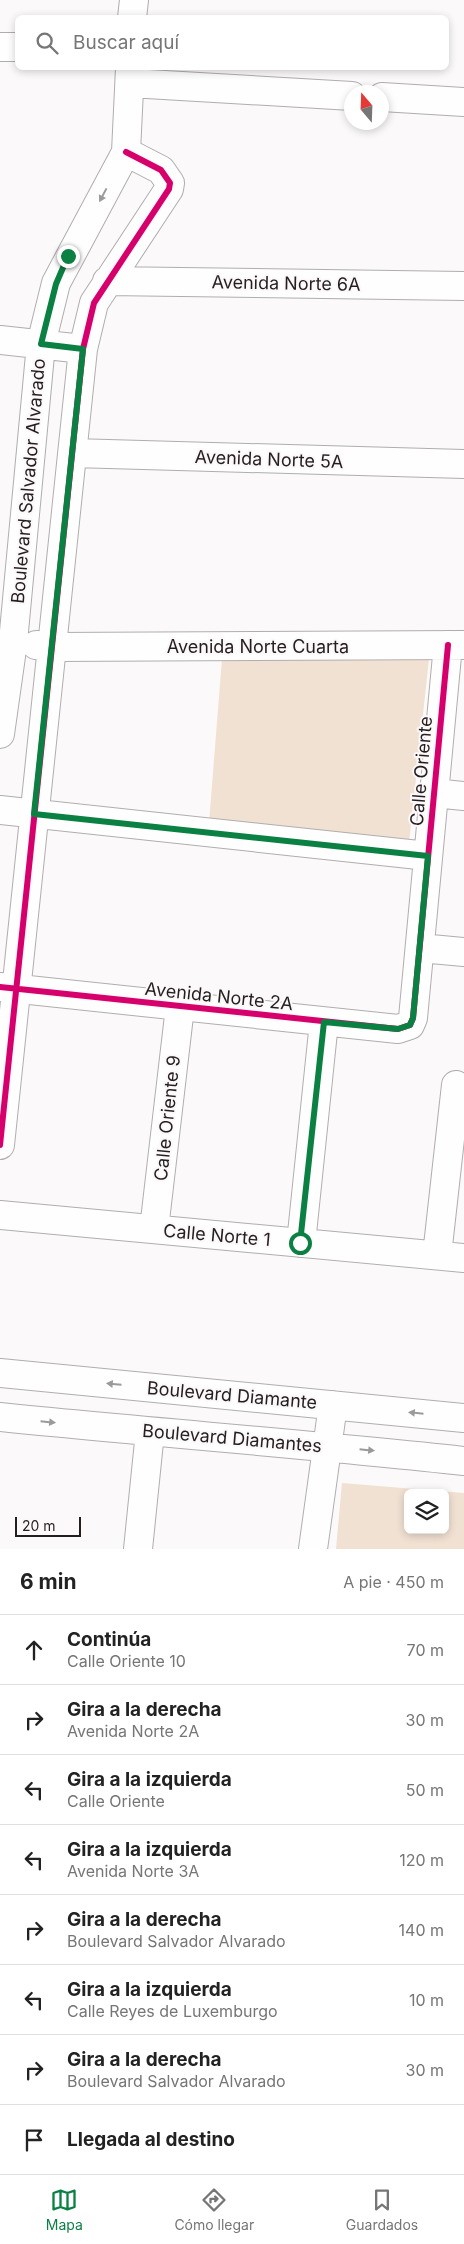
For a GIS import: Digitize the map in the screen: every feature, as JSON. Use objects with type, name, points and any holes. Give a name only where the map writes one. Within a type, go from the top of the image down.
[{"type":"street","points":[[132,15],[134,0]]},
{"type":"street","points":[[0,47],[15,47]]},
{"type":"street","points":[[0,1145],[8,987],[34,814],[83,349],[94,303],[169,189],[170,184],[161,170],[126,152],[130,76],[344,95]]},
{"type":"street","points":[[389,98],[464,102]]},
{"type":"street","name":"Boulevard Salvador Alvarado","points":[[0,734],[6,642],[41,344],[56,284],[126,152]]},
{"type":"street","name":"Avenida Norte 6A","points":[[107,281],[464,286]]},
{"type":"street","points":[[0,340],[83,349]]},
{"type":"street","name":"Avenida Norte 5A","points":[[73,453],[464,464]]},
{"type":"street","name":"Avenida Norte Cuarta","points":[[6,642],[53,647],[456,645]]},
{"type":"street","name":"Calle Oriente","points":[[413,1018],[434,793],[456,645]]},
{"type":"street","points":[[434,793],[464,796]]},
{"type":"street","points":[[0,810],[428,856]]},
{"type":"street","points":[[420,948],[464,952]]},
{"type":"street","name":"Avenida Norte 2A","points":[[8,987],[398,1029],[410,1025],[413,1018]]},
{"type":"street","name":"Calle Oriente 9","points":[[154,1230],[180,1007]]},
{"type":"street","points":[[300,1243],[324,1022]]},
{"type":"street","points":[[437,1255],[456,1085]]},
{"type":"street","name":"Calle Norte 1","points":[[0,1215],[464,1258]]},
{"type":"street","name":"Boulevard Diamante","points":[[0,1373],[464,1418]]},
{"type":"street","points":[[313,1549],[333,1405]]},
{"type":"street","name":"Boulevard Diamantes","points":[[0,1417],[150,1432],[326,1446],[464,1461]]},
{"type":"street","points":[[138,1549],[150,1432]]},
{"type":"shaded area","points":[[222,659],[429,659],[409,843],[209,823]]},
{"type":"shaded area","points":[[342,1483],[415,1489],[404,1489],[404,1534],[449,1534],[449,1492],[464,1493],[464,1549],[336,1549]]},
{"type":"cycle path","points":[[0,1145],[83,349],[94,303],[169,189],[170,183],[161,170],[126,152]]},
{"type":"cycle path","points":[[0,987],[398,1029],[410,1025],[413,1018],[448,645]]},
{"type":"route","points":[[68,256],[56,284],[41,344],[83,349],[34,814],[428,856],[413,1018],[410,1025],[406,1028],[398,1029],[324,1022],[300,1243]]}]
